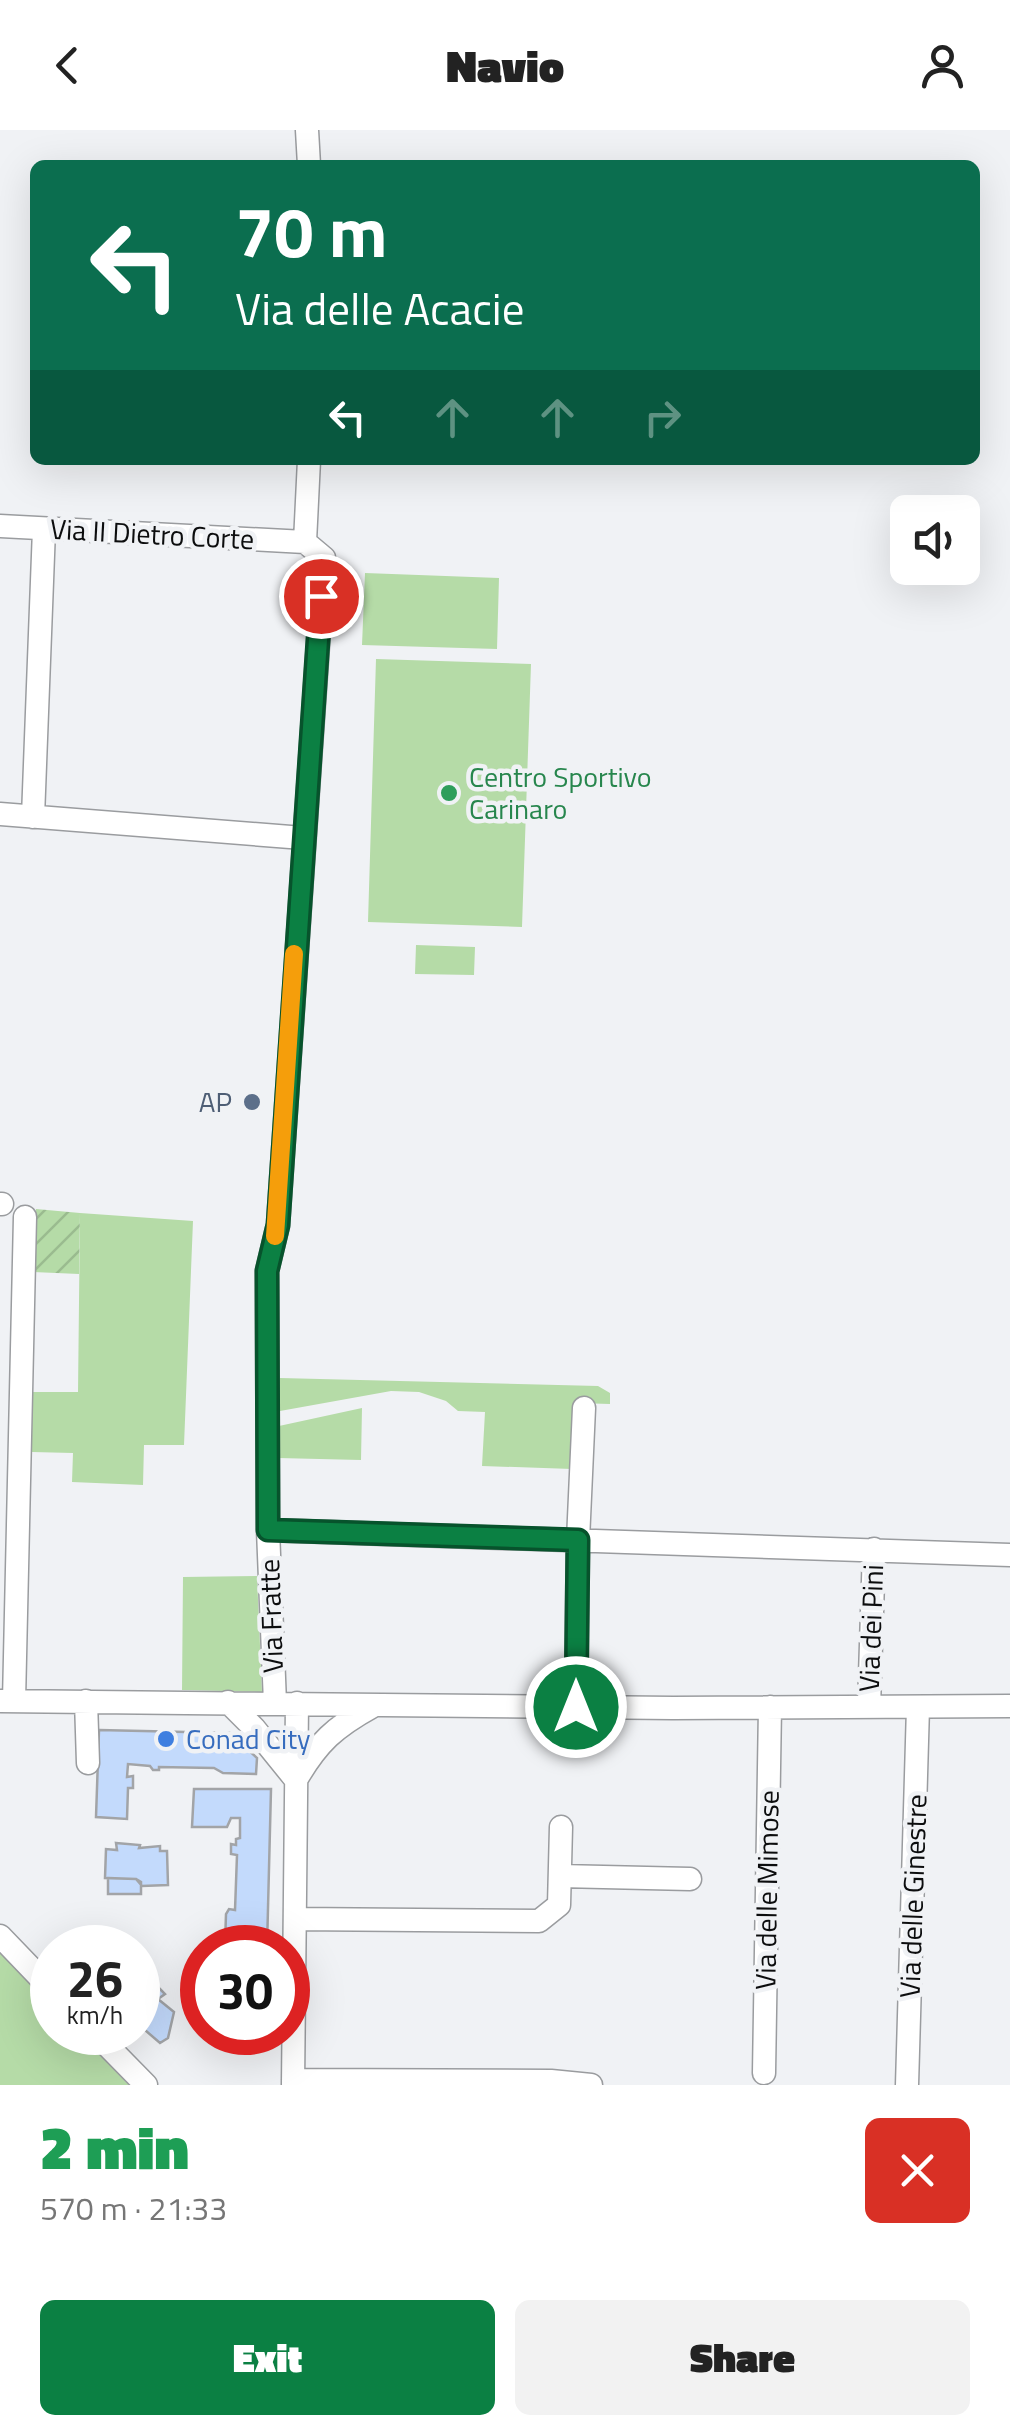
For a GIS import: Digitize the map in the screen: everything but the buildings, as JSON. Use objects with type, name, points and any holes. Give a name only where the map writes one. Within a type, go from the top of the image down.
[{"type":"street","points":[[308,130],[309,160]]},
{"type":"street","name":"Via Fratte","points":[[293,2082],[296,1780],[268,1530],[267,1271],[278,1225],[324,558],[305,542],[309,465]]},
{"type":"street","name":"Via II Dietro Corte","points":[[0,526],[305,542]]},
{"type":"street","points":[[33,816],[44,529]]},
{"type":"street","points":[[0,814],[303,838]]},
{"type":"street","points":[[25,1217],[7,1701],[576,1707],[1010,1706]]},
{"type":"street","points":[[576,1707],[584,1408]]},
{"type":"street","points":[[268,1530],[1010,1555]]},
{"type":"street","name":"Via dei Pini","points":[[869,1707],[874,1550]]},
{"type":"street","points":[[86,1702],[88,1763]]},
{"type":"street","points":[[228,1702],[296,1780],[314,1749],[340,1725],[376,1704]]},
{"type":"street","name":"Via delle Ginestre","points":[[907,2085],[918,1706]]},
{"type":"street","name":"Via delle Mimose","points":[[764,2073],[770,1707]]},
{"type":"street","points":[[295,1919],[539,1921],[559,1905],[561,1827]]},
{"type":"street","points":[[560,1876],[690,1878]]},
{"type":"street","points":[[0,1936],[30,1967]]},
{"type":"street","points":[[117,2055],[146,2085]]},
{"type":"street","points":[[293,2082],[591,2085]]},
{"type":"green space","points":[[365,573],[499,578],[497,649],[362,645]]},
{"type":"green space","name":"Centro Sportivo Carinaro","points":[[376,659],[531,664],[522,927],[368,922]]},
{"type":"green space","points":[[416,945],[475,947],[474,975],[415,974]]},
{"type":"green space","points":[[36,1209],[80,1213],[79,1274],[33,1272]]},
{"type":"green space","points":[[80,1213],[193,1221],[184,1445],[144,1445],[143,1485],[72,1482],[73,1453],[32,1452],[32,1392],[78,1392]]},
{"type":"green space","points":[[280,1378],[598,1386],[610,1393],[610,1404],[576,1403],[572,1469],[482,1466],[485,1412],[458,1411],[446,1401],[419,1392],[391,1391],[280,1411]]},
{"type":"green space","points":[[362,1408],[361,1460],[278,1458],[279,1426]]},
{"type":"green space","points":[[257,1576],[262,1692],[182,1690],[183,1577]]},
{"type":"green space","points":[[0,1952],[30,1983],[30,2055],[100,2055],[129,2085],[0,2085]]},
{"type":"slow traffic","points":[[275,1236],[294,954]]},
{"type":"place","name":"Centro Sportivo Carinaro","points":[[449,793]]},
{"type":"place","name":"AP","points":[[252,1102]]},
{"type":"place","name":"Conad City","points":[[166,1739]]},
{"type":"route","points":[[321,596],[278,1225],[267,1271],[268,1530],[578,1540],[576,1707]]}]
